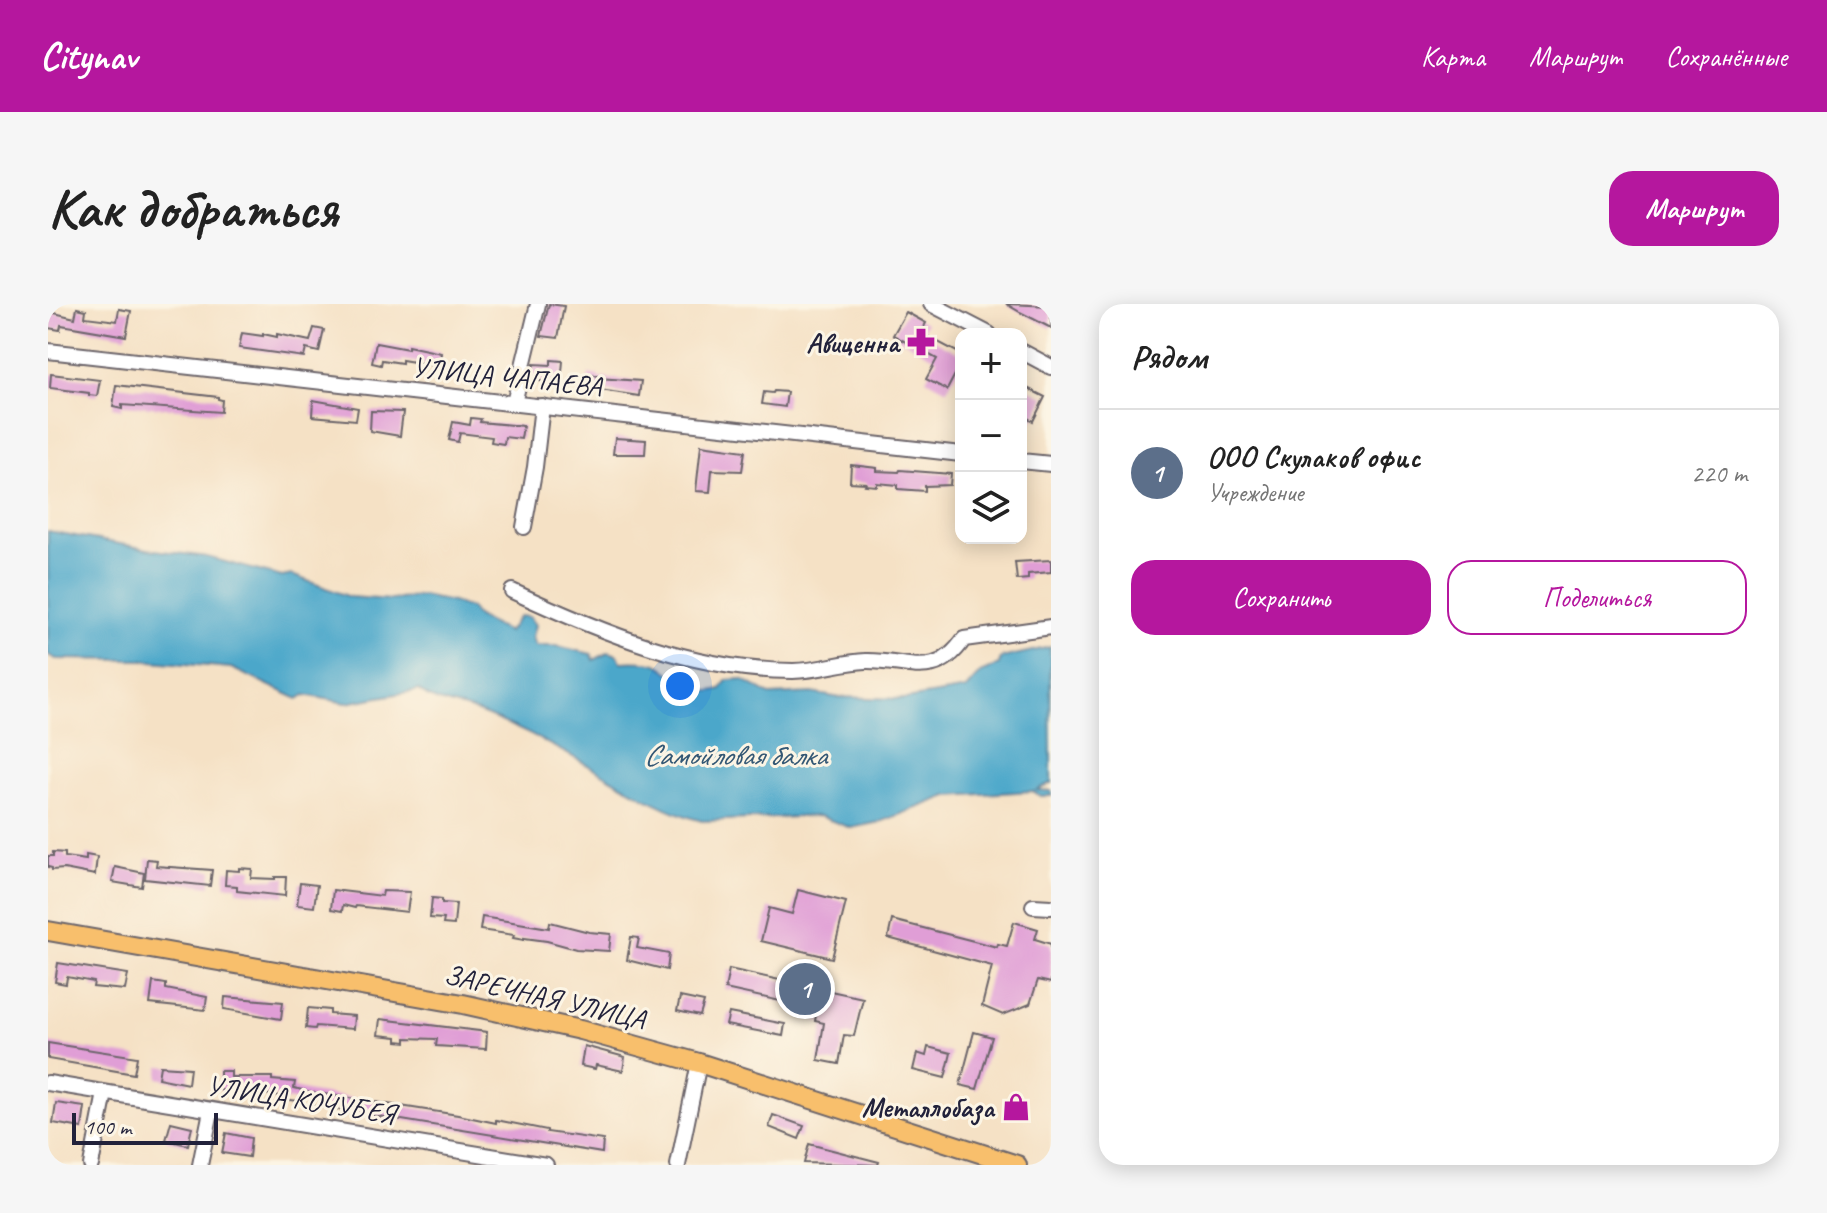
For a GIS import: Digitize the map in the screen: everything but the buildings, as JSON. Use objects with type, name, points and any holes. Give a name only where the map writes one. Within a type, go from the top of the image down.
[{"type":"main road","name":"ЗАРЕЧНАЯ УЛИЦА","points":[[48,931],[463,1004],[580,1030],[699,1063],[1017,1165]]},
{"type":"street","points":[[514,403],[538,304]]},
{"type":"street","points":[[931,304],[977,328]]},
{"type":"street","name":"УЛИЦА ЧАПАЕВА","points":[[48,351],[955,453]]},
{"type":"street","points":[[1027,354],[1051,367]]},
{"type":"street","points":[[524,527],[542,406]]},
{"type":"street","points":[[1027,462],[1051,464]]},
{"type":"street","points":[[512,591],[610,635],[742,669],[826,669],[849,662],[879,661],[920,667],[952,657],[964,639],[1051,627]]},
{"type":"street","points":[[1033,906],[1051,907]]},
{"type":"street","points":[[678,1165],[699,1063]]},
{"type":"street","name":"УЛИЦА КОЧУБЕЯ","points":[[48,1083],[546,1165]]},
{"type":"street","points":[[91,1165],[105,1093]]},
{"type":"street","points":[[200,1165],[211,1111]]},
{"type":"water","name":"Самойловая балка","points":[[48,531],[207,557],[282,577],[292,575],[350,597],[392,600],[422,596],[452,602],[470,608],[477,617],[508,632],[519,616],[529,617],[535,625],[532,637],[535,646],[557,646],[592,654],[594,660],[609,652],[618,655],[621,662],[656,664],[687,686],[701,691],[721,689],[727,680],[742,679],[770,695],[812,693],[835,697],[906,699],[966,689],[980,673],[999,665],[1001,658],[1050,647],[1051,783],[1036,790],[1051,791],[1051,796],[1040,796],[1033,791],[948,796],[880,822],[851,828],[819,816],[702,821],[650,800],[524,732],[475,711],[438,701],[419,690],[346,703],[305,695],[298,699],[231,668],[140,660],[56,659],[48,655]]},
{"type":"place","name":"Авиценна","points":[[921,342]]},
{"type":"place","name":"ООО Скулаков офис","points":[[805,989]]},
{"type":"place","name":"Металлобаза","points":[[1016,1107]]}]
